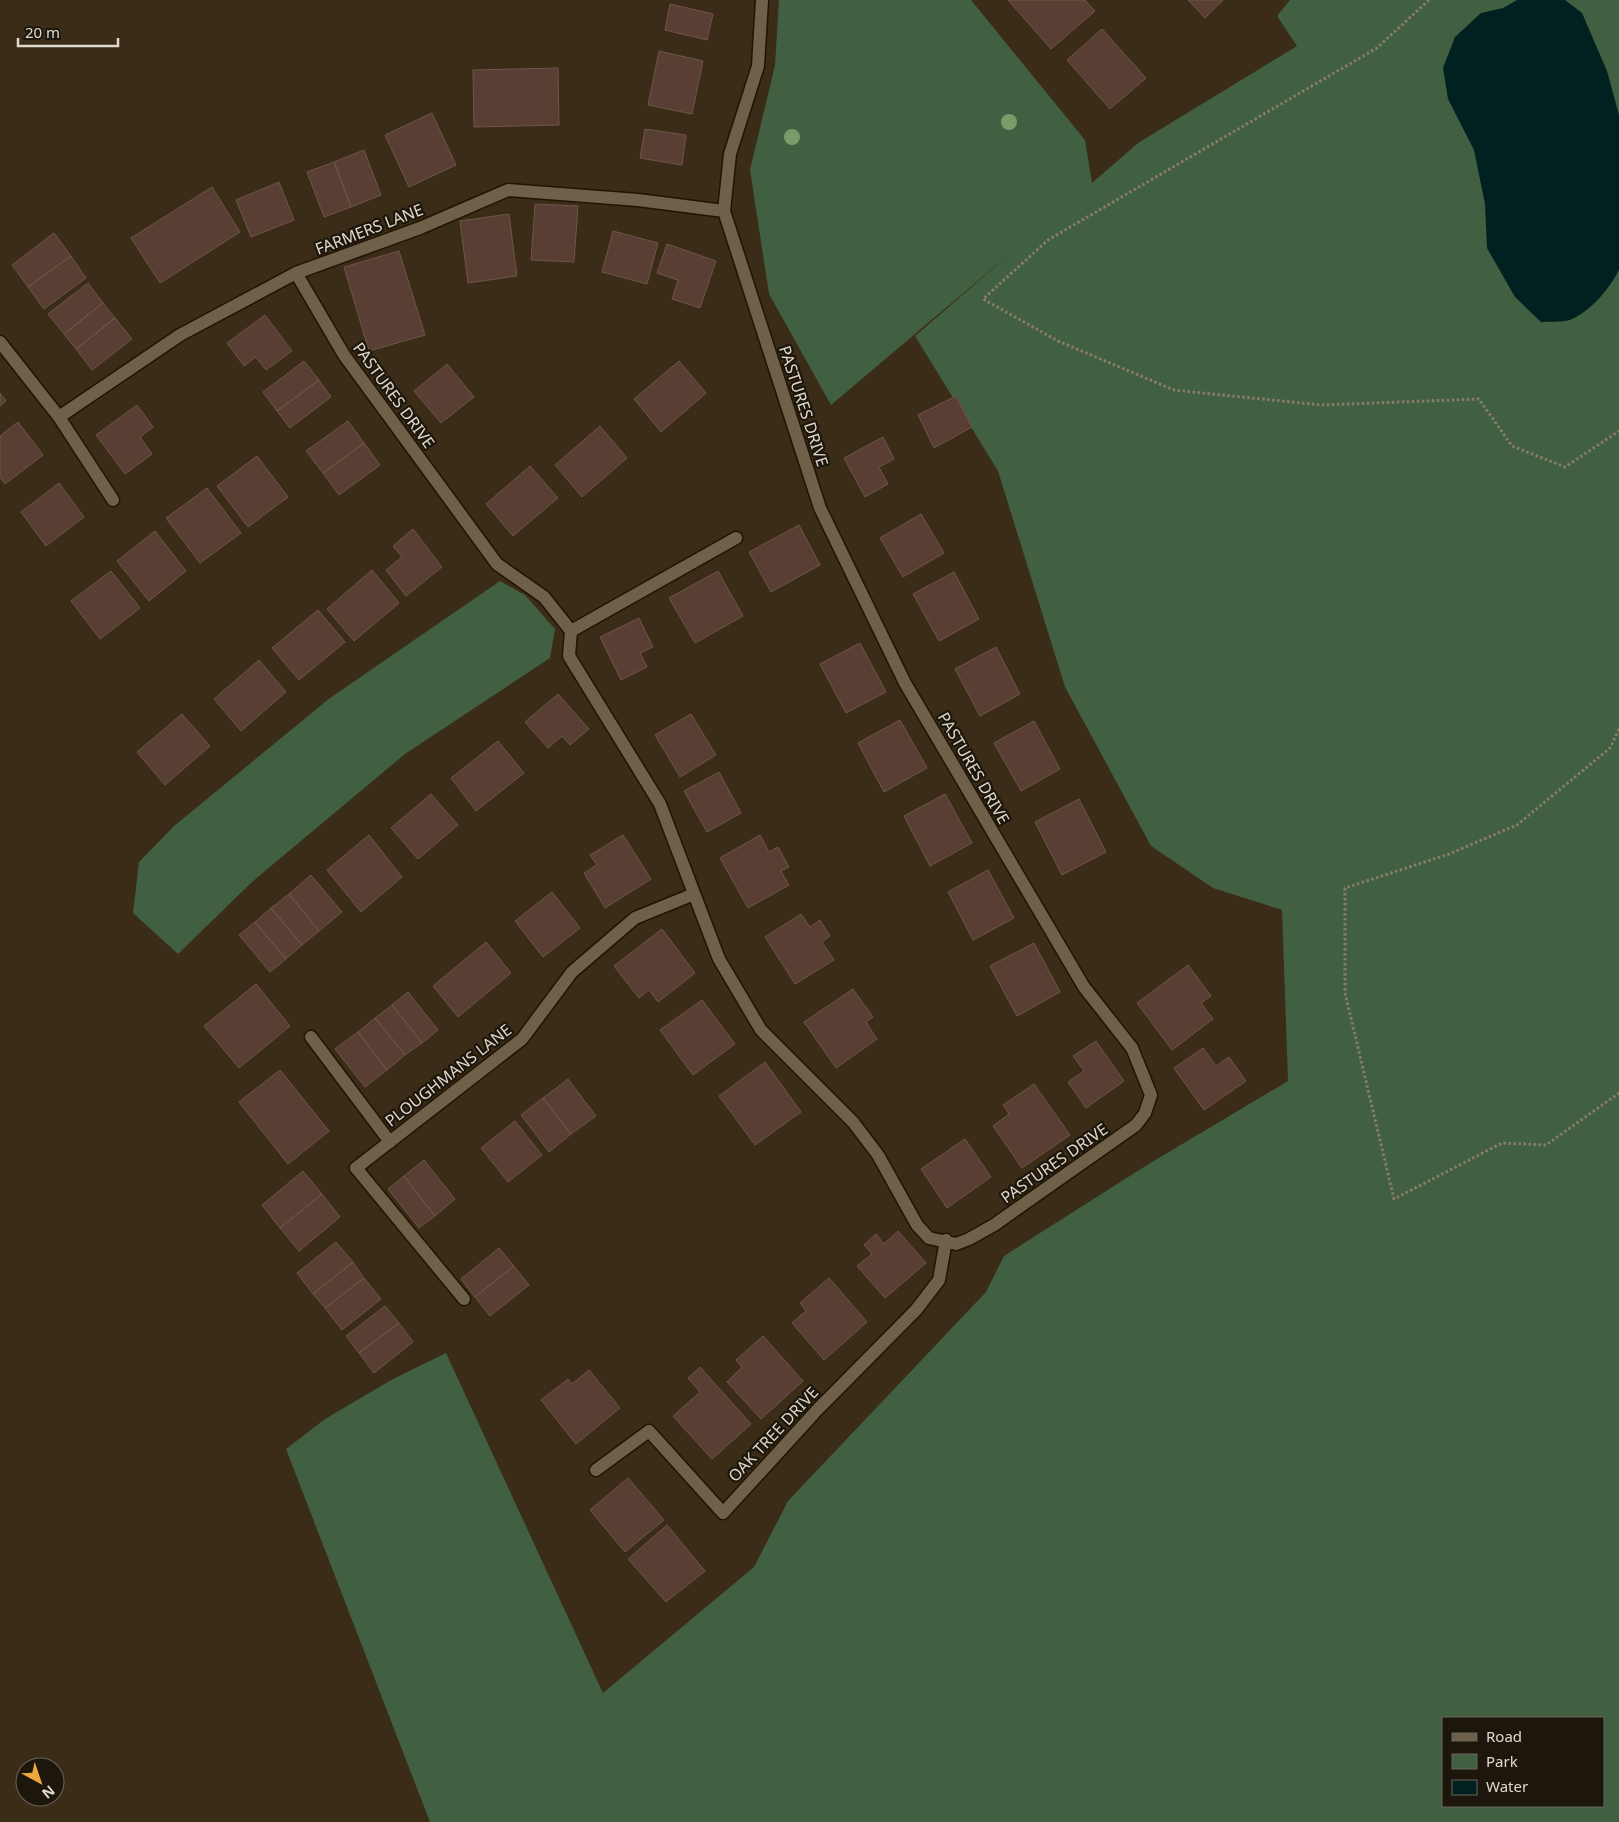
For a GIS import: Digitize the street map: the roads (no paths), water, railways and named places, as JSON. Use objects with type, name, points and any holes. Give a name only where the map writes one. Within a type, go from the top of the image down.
[{"type":"street","name":"PASTURES DRIVE","points":[[296,273],[344,354],[497,564],[544,597],[571,631],[569,656],[660,804],[719,959],[761,1030],[853,1122],[878,1154],[917,1225],[929,1238],[946,1240],[956,1244],[994,1226],[1136,1125],[1145,1113],[1151,1095],[1132,1048],[1084,987],[905,683],[820,508],[724,211],[730,154],[758,66],[762,0]]},
{"type":"street","name":"FARMERS LANE","points":[[59,417],[180,336],[296,273],[420,228],[508,190],[629,199],[724,211]]},
{"type":"street","points":[[0,342],[59,417],[113,500]]},
{"type":"street","points":[[571,631],[736,538]]},
{"type":"street","name":"PLOUGHMANS LANE","points":[[464,1299],[356,1168],[522,1039],[572,972],[634,918],[694,894]]},
{"type":"street","points":[[311,1037],[390,1142]]},
{"type":"street","name":"OAK TREE DRIVE","points":[[596,1470],[649,1431],[723,1512],[818,1409],[916,1310],[939,1280],[946,1240]]},
{"type":"water","points":[[1517,0],[1565,0],[1582,13],[1607,71],[1619,115],[1619,270],[1593,305],[1572,319],[1565,321],[1541,322],[1515,297],[1487,248],[1485,204],[1474,150],[1448,99],[1443,68],[1455,37],[1481,13],[1503,8]]}]
